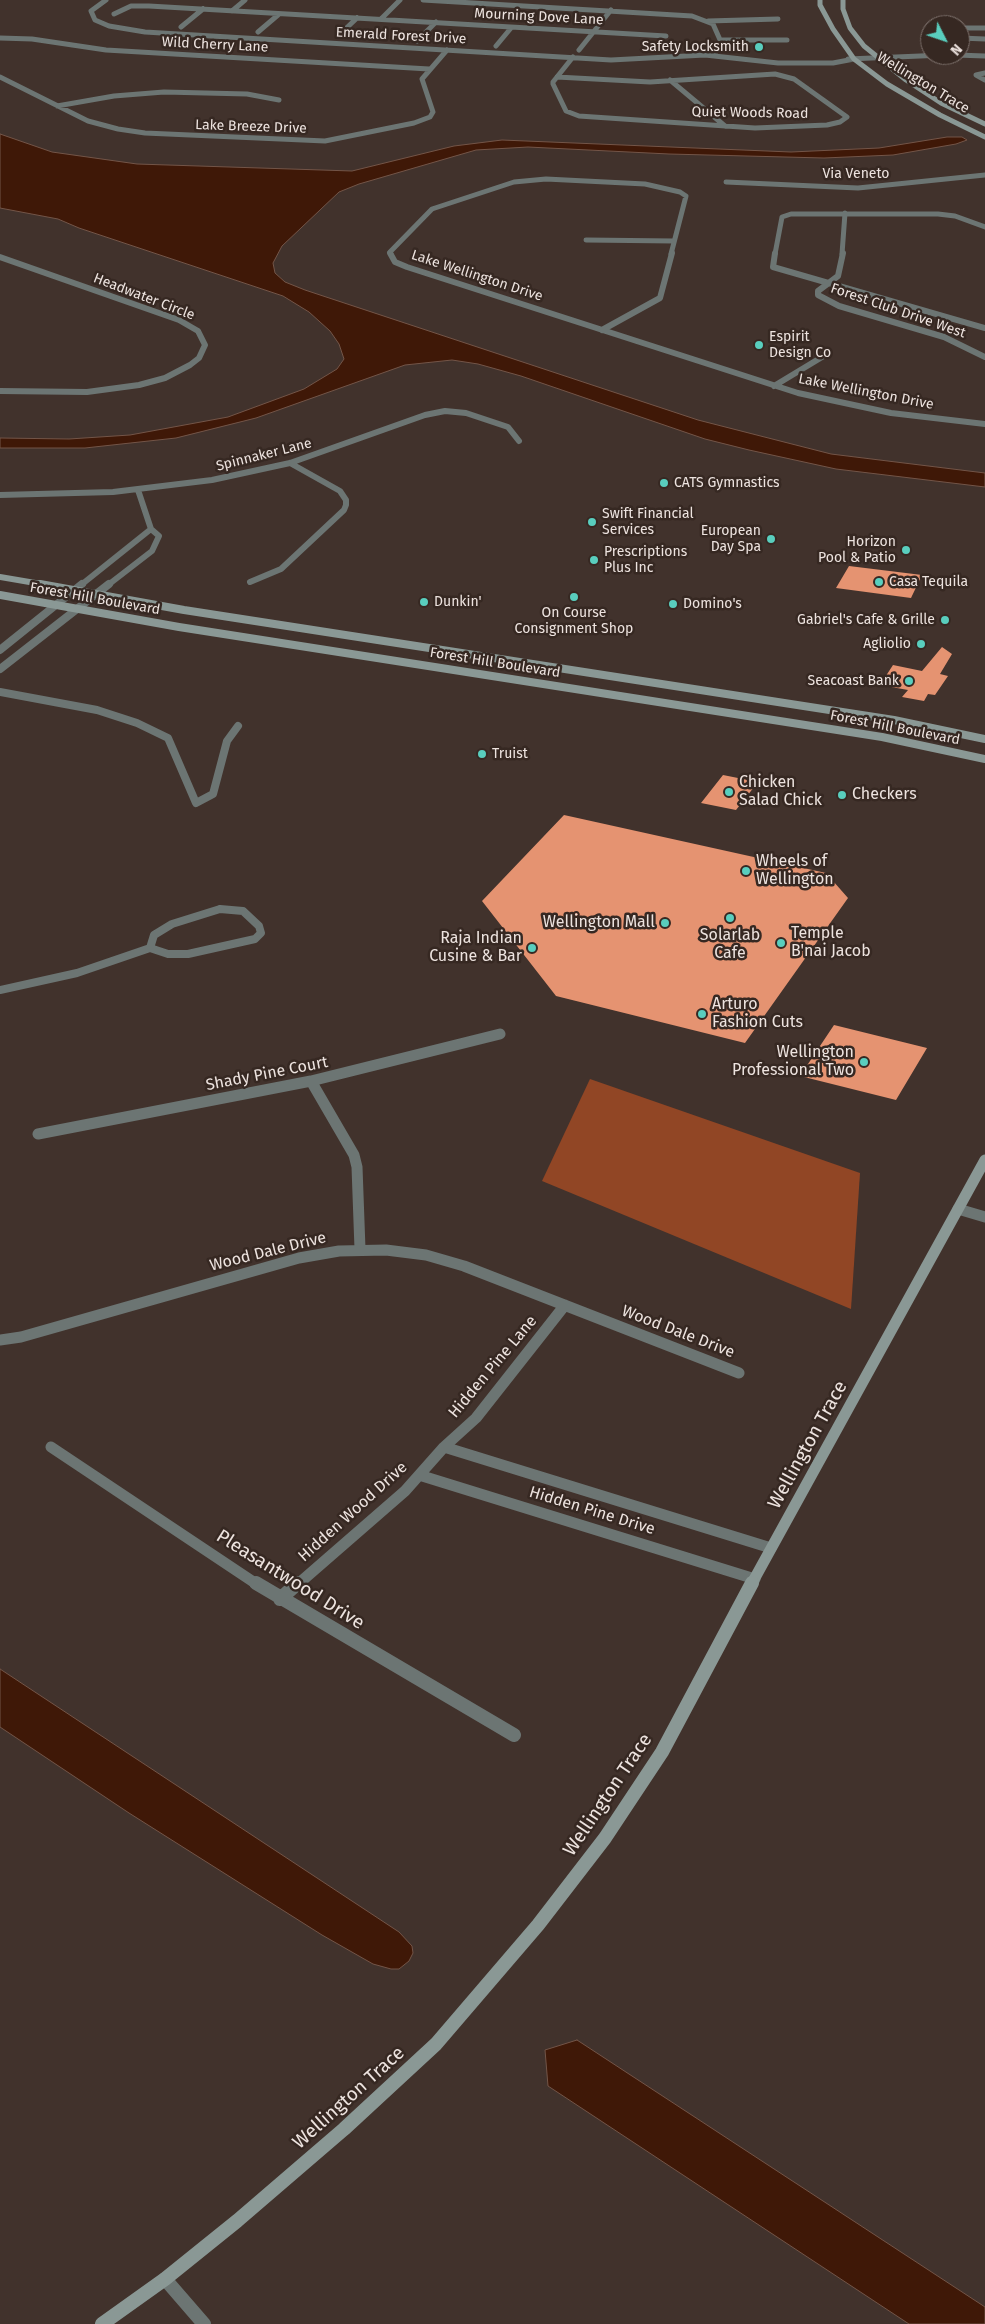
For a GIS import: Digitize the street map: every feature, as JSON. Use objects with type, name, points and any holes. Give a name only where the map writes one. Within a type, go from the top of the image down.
[{"type":"street","name":"Emerald Forest Drive","points":[[106,0],[93,7],[92,16],[109,26],[132,30],[628,60],[714,55],[778,63],[833,63],[854,59],[920,56]]},
{"type":"street","points":[[232,10],[245,0]]},
{"type":"street","points":[[381,19],[400,0]]},
{"type":"street","points":[[423,0],[685,15],[708,20],[778,19]]},
{"type":"street","name":"Wellington Trace","points":[[820,0],[820,5],[832,30],[854,59],[940,115],[985,137]]},
{"type":"street","name":"Wellington Trace","points":[[843,0],[843,9],[850,28],[864,46],[906,80],[941,103],[985,124]]},
{"type":"street","name":"Mourning Dove Lane","points":[[114,14],[131,6],[232,10],[278,15],[381,19],[666,36]]},
{"type":"street","points":[[181,27],[203,9]]},
{"type":"street","points":[[579,50],[611,10]]},
{"type":"street","points":[[258,32],[278,15]]},
{"type":"street","points":[[338,36],[357,18]]},
{"type":"street","points":[[708,20],[713,24],[720,40],[714,55]]},
{"type":"street","points":[[417,41],[436,22]]},
{"type":"street","points":[[496,46],[512,28]]},
{"type":"street","points":[[970,28],[985,28]]},
{"type":"street","name":"Wild Cherry Lane","points":[[0,38],[32,39],[106,50],[429,69]]},
{"type":"street","points":[[970,38],[985,39]]},
{"type":"street","points":[[720,40],[787,40]]},
{"type":"street","points":[[429,69],[447,50]]},
{"type":"street","points":[[970,55],[985,56]]},
{"type":"street","points":[[557,77],[573,57]]},
{"type":"street","name":"Lake Breeze Drive","points":[[0,77],[95,123],[136,132],[325,141],[388,129],[430,117],[434,112],[422,79],[429,69]]},
{"type":"street","points":[[985,73],[976,75],[985,80]]},
{"type":"street","name":"Quiet Woods Road","points":[[758,74],[782,75],[794,79],[847,115],[845,120],[827,124],[755,128],[579,116],[566,111],[552,84],[557,77],[641,82],[670,80],[758,74]]},
{"type":"street","points":[[670,80],[726,126]]},
{"type":"street","points":[[57,106],[114,96],[164,92],[247,94],[280,100]]},
{"type":"street","name":"Via Veneto","points":[[726,182],[858,188],[985,175]]},
{"type":"street","points":[[972,176],[985,182]]},
{"type":"street","name":"Lake Wellington Drive","points":[[602,330],[660,298],[686,196],[680,192],[645,184],[546,179],[514,182],[437,206],[429,211],[390,252],[396,262],[407,267],[774,386],[872,409],[985,424]]},
{"type":"street","name":"Forest Club Drive West","points":[[985,227],[955,216],[938,214],[803,212],[782,217],[774,267],[827,284],[985,328]]},
{"type":"street","name":"Forest Club Drive West","points":[[845,213],[838,276],[818,291],[818,295],[827,301],[944,337],[985,357]]},
{"type":"street","points":[[586,240],[674,241]]},
{"type":"street","name":"Headwater Circle","points":[[0,257],[179,320],[198,331],[205,345],[199,358],[190,365],[165,378],[139,385],[87,392],[0,391]]},
{"type":"street","points":[[774,386],[827,354]]},
{"type":"street","name":"Spinnaker Lane","points":[[0,495],[68,495],[138,490],[212,480],[290,463],[425,415],[445,411],[466,413],[508,427],[519,441]]},
{"type":"street","points":[[250,582],[281,568],[344,510],[346,505],[346,500],[340,491],[290,463]]},
{"type":"street","points":[[0,669],[152,551],[159,536],[151,529],[138,490]]},
{"type":"street","points":[[0,650],[151,529]]},
{"type":"street","name":"Forest Hill Boulevard","points":[[0,577],[97,595],[894,720],[985,739]]},
{"type":"street","name":"Forest Hill Boulevard","points":[[0,595],[179,627],[882,737],[985,759]]},
{"type":"street","points":[[0,692],[97,710],[137,723],[168,738],[196,803],[213,794],[227,741],[238,726]]},
{"type":"street","points":[[0,990],[77,973],[150,948],[168,954],[188,954],[255,939],[262,933],[260,926],[243,911],[220,909],[172,924],[154,935],[150,948]]},
{"type":"street","name":"Shady Pine Court","points":[[38,1134],[311,1081],[500,1034]]},
{"type":"street","points":[[311,1081],[354,1155],[357,1167],[360,1249]]},
{"type":"street","name":"Wellington Trace","points":[[102,2324],[164,2279],[237,2221],[436,2044],[538,1925],[605,1838],[662,1752],[771,1548],[846,1416],[985,1160]]},
{"type":"street","points":[[958,1209],[985,1216]]},
{"type":"street","name":"Wood Dale Drive","points":[[0,1340],[20,1337],[299,1258],[360,1249],[406,1252],[445,1260],[739,1372]]},
{"type":"street","name":"Hidden Pine Lane","points":[[444,1447],[476,1418],[565,1305]]},
{"type":"street","name":"Pleasantwood Drive","points":[[52,1447],[280,1599],[514,1735]]},
{"type":"street","name":"Hidden Pine Drive","points":[[444,1447],[771,1548]]},
{"type":"street","name":"Hidden Wood Drive","points":[[280,1599],[404,1491],[444,1447]]},
{"type":"street","name":"Hidden Pine Drive","points":[[419,1475],[755,1579]]},
{"type":"street","points":[[164,2279],[204,2324]]},
{"type":"shaded area","points":[[0,134],[52,152],[137,164],[352,171],[454,146],[502,140],[791,152],[879,148],[947,137],[962,137],[967,140],[956,144],[893,155],[824,158],[669,154],[528,147],[476,150],[359,184],[339,192],[282,246],[273,263],[275,273],[285,282],[305,290],[698,420],[831,454],[985,473],[985,487],[836,469],[749,450],[705,439],[521,376],[478,364],[452,360],[405,365],[256,418],[176,438],[85,448],[0,448],[0,438],[69,439],[130,435],[228,417],[304,389],[337,369],[344,359],[339,344],[330,331],[309,312],[283,296],[79,228],[58,219],[0,208]]},
{"type":"shaded area","points":[[590,1079],[860,1173],[851,1309],[542,1181]]},
{"type":"shaded area","points":[[0,1669],[399,1932],[412,1946],[413,1953],[409,1961],[399,1969],[391,1969],[373,1964],[322,1935],[129,1813],[0,1727]]},
{"type":"shaded area","points":[[577,2040],[985,2307],[985,2324],[909,2324],[548,2086],[545,2050]]},
{"type":"building","name":"Casa Tequila","points":[[849,566],[922,575],[911,598],[836,588]]},
{"type":"building","name":"Seacoast Bank","points":[[942,647],[952,654],[940,674],[948,676],[935,695],[928,694],[924,701],[902,697],[908,690],[880,685],[893,665],[922,671]]},
{"type":"building","name":"Chicken Salad Chick","points":[[723,775],[758,782],[736,810],[701,803]]},
{"type":"building","name":"Wellington Mall","points":[[564,815],[826,873],[848,898],[745,1043],[556,996],[482,901]]},
{"type":"building","name":"Wellington Professional Two","points":[[834,1025],[927,1048],[896,1100],[800,1076]]},
{"type":"place","name":"Safety Locksmith","points":[[759,47]]},
{"type":"place","name":"Espirit Design Co","points":[[759,345]]},
{"type":"place","name":"CATS Gymnastics","points":[[664,483]]},
{"type":"place","name":"Swift Financial Services","points":[[592,522]]},
{"type":"place","name":"European Day Spa","points":[[771,539]]},
{"type":"place","name":"Horizon Pool & Patio","points":[[906,550]]},
{"type":"place","name":"Prescriptions Plus Inc","points":[[594,560]]},
{"type":"place","name":"Casa Tequila","points":[[879,582]]},
{"type":"place","name":"On Course Consignment Shop","points":[[574,597]]},
{"type":"place","name":"Dunkin'","points":[[424,602]]},
{"type":"place","name":"Domino's","points":[[673,604]]},
{"type":"place","name":"Gabriel's Cafe & Grille","points":[[945,620]]},
{"type":"place","name":"Agliolio","points":[[921,644]]},
{"type":"place","name":"Seacoast Bank","points":[[909,681]]},
{"type":"place","name":"Truist","points":[[482,754]]},
{"type":"place","name":"Chicken Salad Chick","points":[[729,792]]},
{"type":"place","name":"Checkers","points":[[842,795]]},
{"type":"place","name":"Wheels of Wellington","points":[[746,871]]},
{"type":"place","name":"Solarlab Cafe","points":[[730,918]]},
{"type":"place","name":"Wellington Mall","points":[[665,923]]},
{"type":"place","name":"Temple B'nai Jacob","points":[[781,943]]},
{"type":"place","name":"Raja Indian Cusine & Bar","points":[[532,948]]},
{"type":"place","name":"Arturo Fashion Cuts","points":[[702,1014]]},
{"type":"place","name":"Wellington Professional Two","points":[[864,1062]]}]
